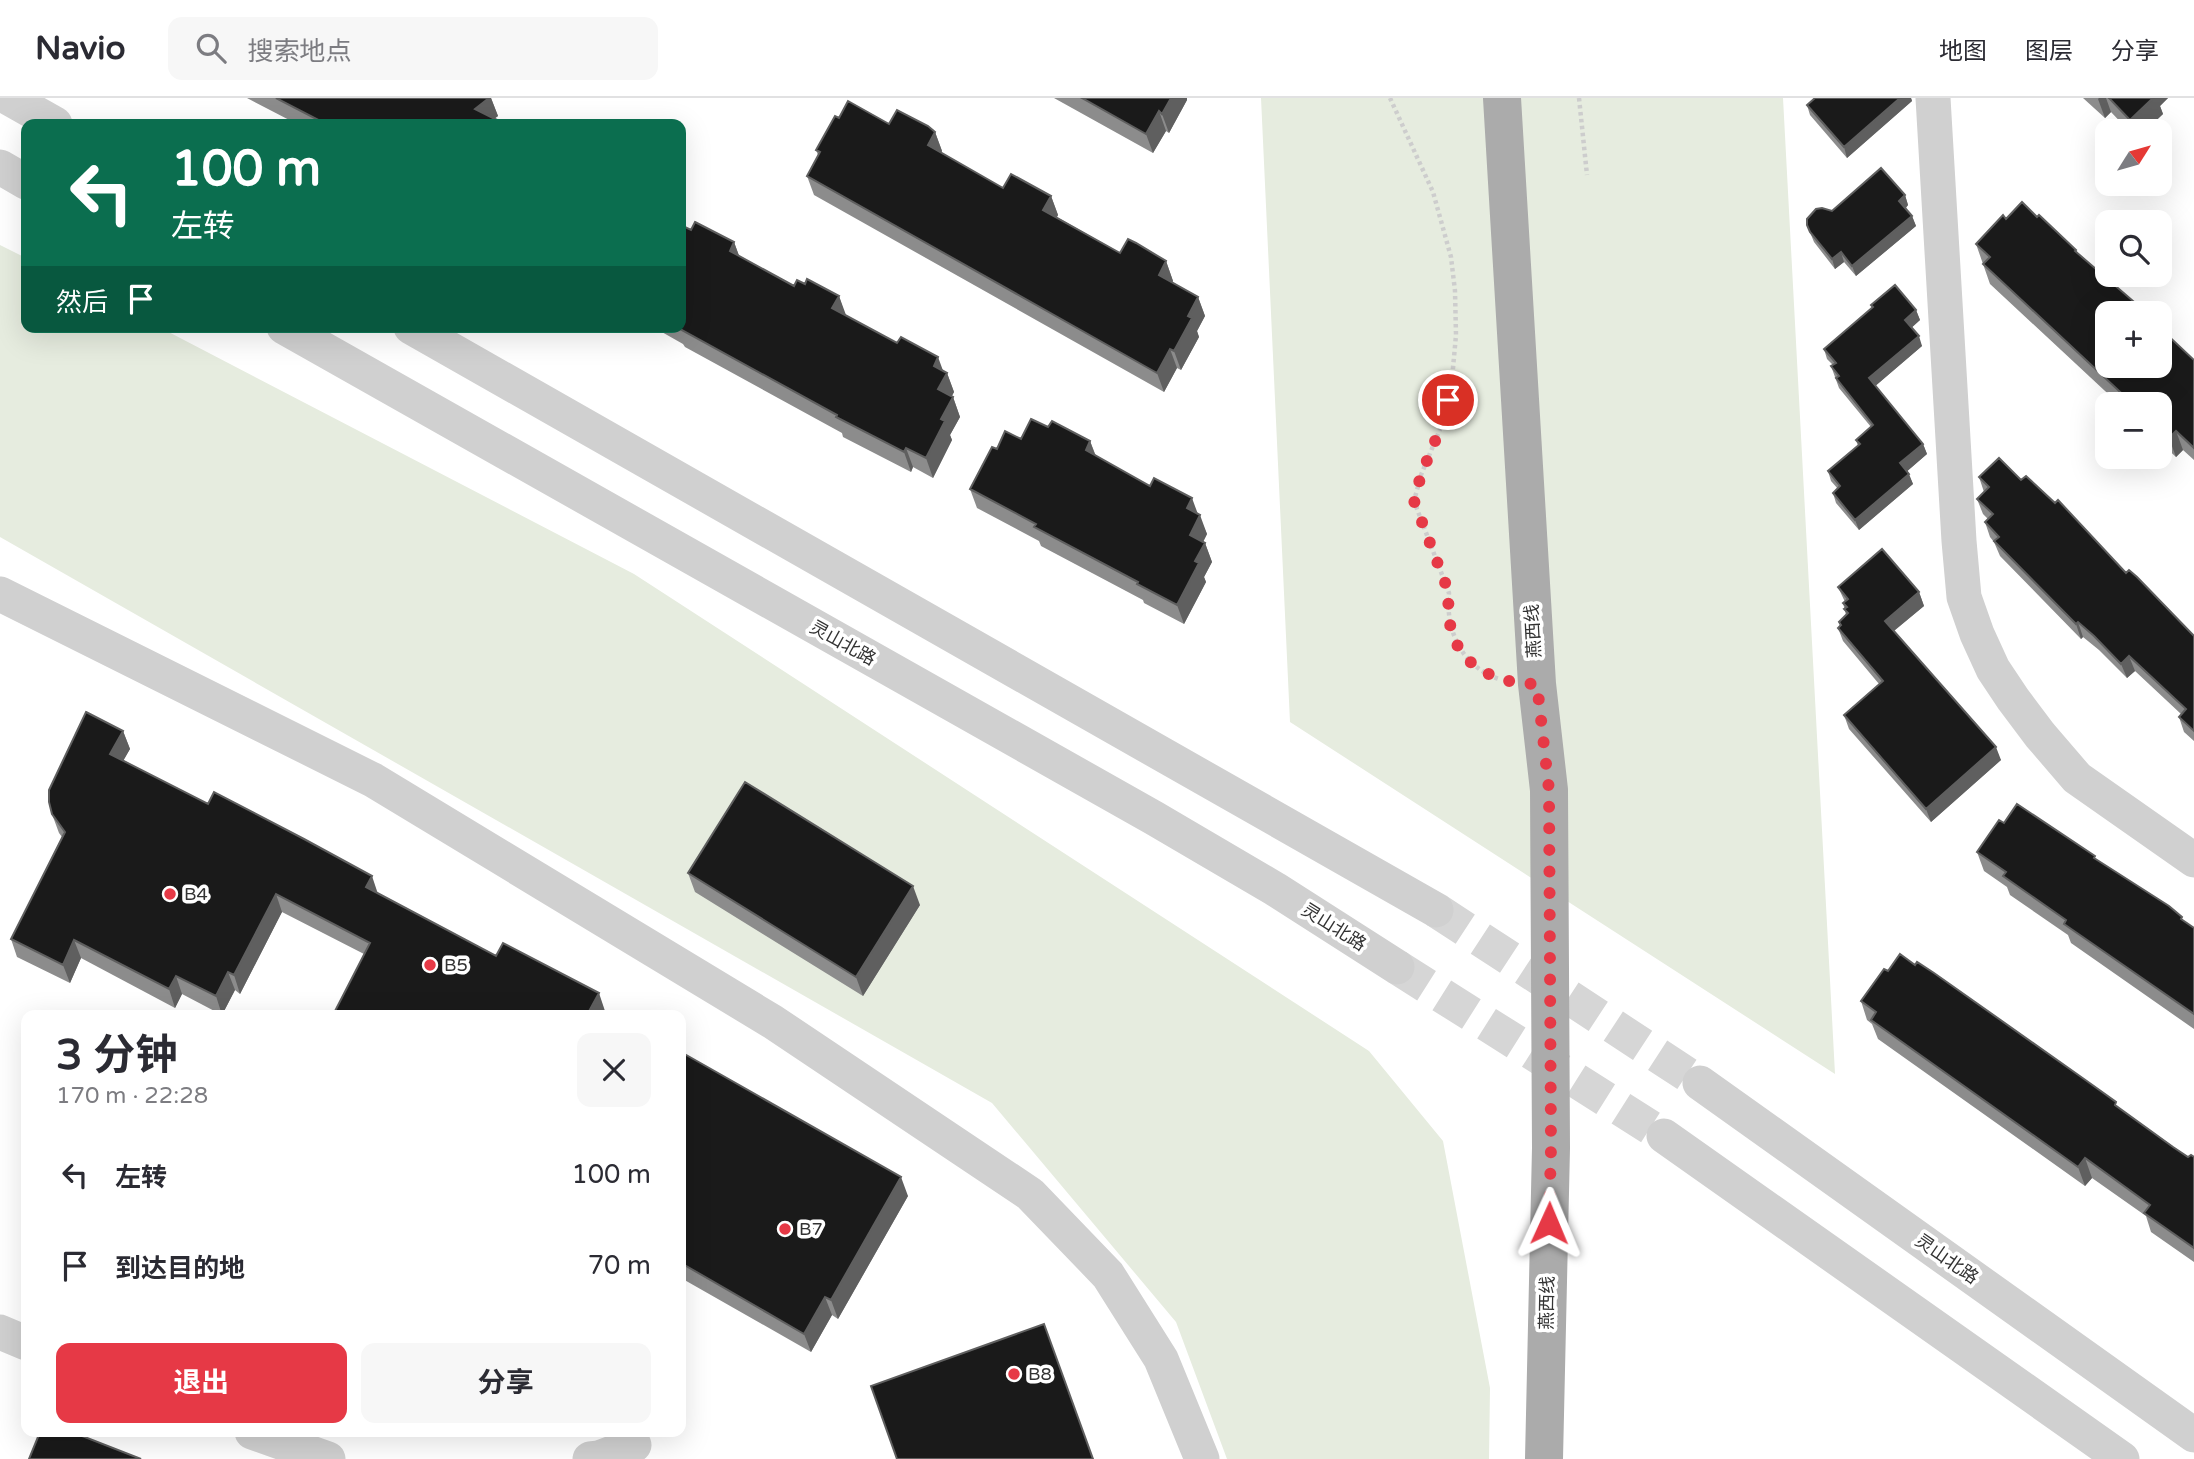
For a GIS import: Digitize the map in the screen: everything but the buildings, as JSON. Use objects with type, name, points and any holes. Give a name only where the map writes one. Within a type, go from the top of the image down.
[{"type":"main road","name":"燕西线","points":[[1502,98],[1537,684],[1549,804],[1551,1148],[1544,1459]]},
{"type":"street","points":[[9,98],[46,119]]},
{"type":"street","points":[[1933,98],[1964,597],[1993,669],[2013,699],[2077,778],[2194,860]]},
{"type":"street","points":[[0,167],[21,179]]},
{"type":"street","name":"灵山北路","points":[[295,333],[1154,818],[1275,889],[1397,967]]},
{"type":"street","points":[[422,333],[1436,910]]},
{"type":"street","points":[[0,594],[373,780],[773,1022],[1030,1194],[1108,1275],[1161,1359],[1202,1459]]},
{"type":"street","name":"灵山北路","points":[[1700,1083],[2194,1435]]},
{"type":"street","points":[[1664,1136],[2122,1459]]},
{"type":"street","points":[[0,1332],[21,1341]]},
{"type":"street","points":[[266,1437],[328,1459]]},
{"type":"street","points":[[590,1459],[638,1445]]},
{"type":"path","points":[[1390,98],[1433,192],[1451,257],[1455,291],[1456,335],[1452,379],[1443,422],[1421,475],[1414,501],[1449,593],[1447,609],[1450,625],[1463,654],[1476,667],[1492,677],[1509,682],[1537,684]]},
{"type":"path","points":[[1580,98],[1587,176]]},
{"type":"shaded area","points":[[1261,98],[1783,98],[1835,1074],[1290,722]]},
{"type":"shaded area","points":[[0,245],[21,256],[21,333],[171,333],[634,574],[1369,1051],[1443,1141],[1490,1388],[1489,1459],[1227,1459],[1176,1322],[992,1103],[0,537]]},
{"type":"tunnel","points":[[1436,910],[1700,1083]]},
{"type":"tunnel","points":[[1397,967],[1664,1136]]},
{"type":"place","name":"B4","points":[[170,894]]},
{"type":"place","name":"B5","points":[[430,965]]},
{"type":"place","name":"B7","points":[[785,1229]]},
{"type":"place","name":"B8","points":[[1014,1374]]},
{"type":"route","points":[[1448,400],[1443,422],[1421,475],[1414,501],[1449,593],[1447,609],[1450,625],[1463,654],[1476,667],[1492,677],[1509,682],[1537,684],[1549,790],[1549,1223]]}]
